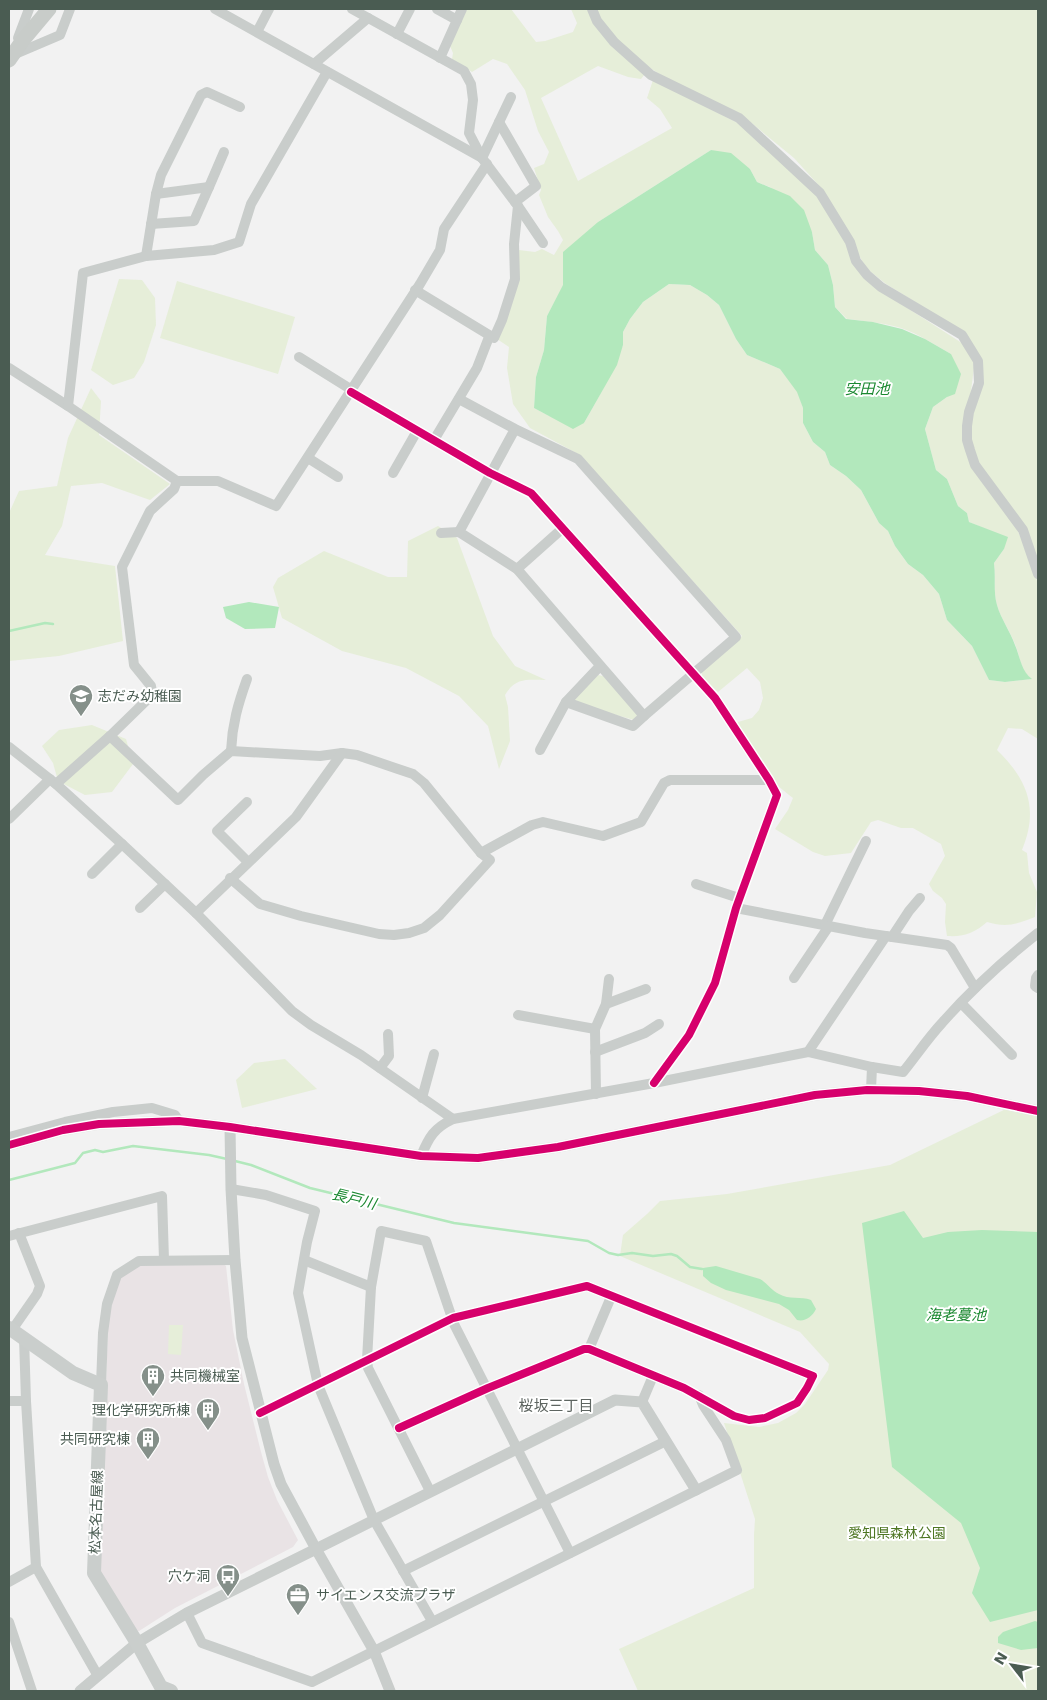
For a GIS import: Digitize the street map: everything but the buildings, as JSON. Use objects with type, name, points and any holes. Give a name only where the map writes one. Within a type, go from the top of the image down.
[{"type":"main road","points":[[10,57],[16,38],[49,9]]},
{"type":"main road","points":[[15,1332],[74,1372],[101,1385]]},
{"type":"main road","name":"松本名古屋線","points":[[101,1385],[94,1573],[137,1643],[160,1687],[172,1691]]},
{"type":"street","points":[[16,38],[29,9]]},
{"type":"street","points":[[10,57],[60,35],[70,9]]},
{"type":"street","points":[[215,9],[485,161]]},
{"type":"street","points":[[257,32],[269,9]]},
{"type":"street","points":[[352,9],[464,71],[471,84],[473,100],[469,133],[485,161],[543,243]]},
{"type":"street","points":[[397,34],[410,9]]},
{"type":"street","points":[[436,9],[457,20]]},
{"type":"street","points":[[440,58],[462,9]]},
{"type":"street","points":[[592,9],[598,21],[614,42],[651,75],[739,118],[820,193],[850,242],[856,261],[881,287],[962,335],[978,361],[979,383],[969,412],[967,426],[967,440],[970,450],[975,465],[1023,530],[1038,574]]},
{"type":"street","points":[[314,64],[368,18]]},
{"type":"street","points":[[68,406],[83,274],[146,256],[214,250],[239,242],[251,204],[328,72]]},
{"type":"street","points":[[146,256],[161,174],[201,95],[206,92],[240,107]]},
{"type":"street","points":[[9,368],[177,481],[218,481],[276,506],[440,250],[444,229],[485,161],[499,122],[511,97]]},
{"type":"street","points":[[416,290],[489,337],[494,338],[516,279],[514,244],[516,204],[536,186],[499,122]]},
{"type":"street","points":[[151,224],[194,221],[224,152]]},
{"type":"street","points":[[156,194],[209,187]]},
{"type":"street","points":[[434,440],[476,368],[489,337]]},
{"type":"street","points":[[299,357],[418,431],[490,473],[531,493],[694,672],[715,698],[777,795],[737,903],[714,984],[689,1035],[654,1083]]},
{"type":"street","points":[[458,398],[515,429],[578,459],[736,637],[633,726],[566,702]]},
{"type":"street","points":[[459,532],[515,429]]},
{"type":"street","points":[[393,473],[418,431]]},
{"type":"street","points":[[308,458],[338,477]]},
{"type":"street","points":[[9,819],[110,736],[149,698],[152,692],[151,686],[134,665],[122,567],[150,511],[174,489],[177,481]]},
{"type":"street","points":[[517,569],[563,528]]},
{"type":"street","points":[[441,533],[459,532],[517,569],[644,716]]},
{"type":"street","points":[[540,750],[566,702],[600,666]]},
{"type":"street","points":[[231,751],[236,708],[247,679]]},
{"type":"street","points":[[110,736],[178,800],[231,751],[320,756],[342,753],[413,774],[424,783],[481,853],[490,860],[447,908],[424,928],[410,933],[379,934],[301,916],[260,904],[230,878]]},
{"type":"street","points":[[9,746],[53,781],[196,913],[292,1011],[380,1068],[453,1119]]},
{"type":"street","points":[[196,913],[230,878],[296,817],[342,753]]},
{"type":"street","points":[[481,853],[532,825],[543,822],[603,836],[641,822],[664,783],[670,780],[769,780]]},
{"type":"street","points":[[247,802],[217,831],[248,862]]},
{"type":"street","points":[[794,978],[827,925],[866,841]]},
{"type":"street","points":[[92,874],[122,844]]},
{"type":"street","points":[[140,908],[165,884]]},
{"type":"street","points":[[696,884],[737,903],[827,925],[947,945],[951,948],[975,988]]},
{"type":"street","points":[[808,1052],[889,936],[920,898]]},
{"type":"street","points":[[421,1156],[428,1138],[440,1126],[453,1119],[596,1094],[808,1052],[903,1072],[940,1024],[975,988],[1038,933]]},
{"type":"street","points":[[1038,975],[1035,986],[1038,988]]},
{"type":"street","points":[[596,1094],[595,1030],[606,1004],[609,979]]},
{"type":"street","points":[[606,1004],[646,989]]},
{"type":"street","points":[[961,1003],[1012,1056]]},
{"type":"street","points":[[518,1016],[595,1030]]},
{"type":"street","points":[[595,1052],[645,1033],[659,1024]]},
{"type":"street","points":[[380,1068],[389,1056],[388,1034]]},
{"type":"street","points":[[422,1098],[434,1054]]},
{"type":"street","points":[[871,1090],[872,1067]]},
{"type":"street","points":[[9,1145],[63,1130],[99,1124],[179,1120],[230,1126],[421,1156],[478,1158],[558,1147],[816,1095],[871,1090],[919,1091],[967,1096],[1038,1111]]},
{"type":"street","points":[[9,1137],[113,1112],[152,1108],[175,1114],[179,1120]]},
{"type":"street","points":[[230,1126],[235,1260],[242,1338],[260,1413],[281,1484],[374,1651],[390,1691]]},
{"type":"street","points":[[231,1189],[266,1195],[315,1211],[298,1293],[318,1385],[374,1520],[432,1621]]},
{"type":"street","points":[[98,1676],[36,1567],[26,1401],[15,1332],[38,1294],[40,1286],[14,1234],[162,1196],[164,1260]]},
{"type":"street","points":[[430,1491],[368,1368],[370,1287],[381,1231],[426,1241],[454,1324],[570,1553]]},
{"type":"street","points":[[101,1385],[103,1333],[107,1304],[116,1275],[140,1261],[235,1260]]},
{"type":"street","points":[[304,1260],[370,1287]]},
{"type":"street","points":[[260,1413],[452,1318],[587,1286],[813,1376],[808,1388],[797,1402],[765,1418],[748,1420],[734,1416],[699,1395],[589,1349],[488,1388],[398,1428]]},
{"type":"street","points":[[589,1349],[611,1297]]},
{"type":"street","points":[[642,1402],[653,1376]]},
{"type":"street","points":[[187,1613],[202,1643],[314,1686],[374,1651],[432,1621],[737,1470],[726,1440],[703,1405],[699,1395]]},
{"type":"street","points":[[80,1691],[137,1643],[187,1613],[615,1400],[642,1402]]},
{"type":"street","points":[[9,1401],[26,1401]]},
{"type":"street","points":[[642,1402],[696,1490]]},
{"type":"street","points":[[403,1571],[666,1440]]},
{"type":"street","points":[[9,1582],[36,1567]]},
{"type":"street","points":[[9,1622],[13,1652],[32,1691]]},
{"type":"shaded area","points":[[222,1263],[226,1266],[233,1330],[261,1452],[277,1500],[298,1540],[293,1547],[175,1608],[139,1631],[134,1630],[99,1573],[108,1328],[111,1306],[119,1277],[140,1264]]},
{"type":"green space","points":[[467,9],[511,9],[536,42],[573,32],[577,23],[571,9],[589,9],[645,74],[641,79],[628,77],[598,66],[541,98],[578,181],[672,128],[660,109],[647,98],[653,80],[738,123],[817,195],[873,286],[965,345],[973,359],[974,368],[964,444],[1015,524],[1034,569],[1038,585],[1038,739],[1022,729],[1008,728],[997,750],[1008,761],[1023,784],[1028,796],[1030,821],[1022,850],[1027,853],[1029,873],[1037,892],[1035,917],[1012,924],[1000,925],[987,922],[969,934],[947,936],[945,922],[946,904],[929,884],[945,856],[941,844],[913,828],[901,828],[878,820],[871,822],[851,853],[825,856],[813,852],[775,829],[788,810],[793,798],[768,778],[750,760],[738,742],[736,734],[738,722],[752,718],[759,710],[763,698],[760,682],[747,668],[718,692],[702,677],[702,671],[742,636],[580,455],[530,428],[513,404],[507,368],[509,347],[497,339],[516,255],[519,250],[535,252],[542,249],[554,255],[563,240],[548,217],[539,195],[541,190],[534,168],[544,164],[549,152],[538,131],[525,90],[507,64],[493,59],[472,72],[452,59],[453,53],[450,46]],"holes":[[[711,150],[750,169],[757,182],[770,187],[812,232],[815,250],[828,265],[833,285],[835,307],[847,319],[881,323],[908,330],[951,354],[947,397],[933,407],[925,429],[936,470],[947,479],[958,506],[967,513],[969,522],[988,530],[1004,549],[994,563],[997,605],[1015,644],[1022,667],[1031,679],[1005,682],[989,680],[972,646],[947,620],[939,594],[923,575],[908,564],[895,546],[888,531],[879,523],[861,490],[830,465],[825,452],[813,442],[803,423],[803,408],[798,392],[780,369],[747,355],[736,339],[719,305],[690,285],[669,284],[643,302],[623,332],[623,345],[602,391],[584,423],[549,416],[534,408],[536,377],[544,350],[547,316],[598,222]]]},
{"type":"green space","points":[[594,9],[1038,9],[1038,562],[1027,529],[979,465],[972,447],[972,418],[981,384],[964,332],[886,284],[866,268],[823,190],[794,158],[743,116],[675,84],[647,66],[615,39]]},
{"type":"green space","points":[[119,279],[142,280],[155,298],[156,325],[144,362],[134,378],[113,385],[91,370]]},
{"type":"green space","points":[[177,281],[295,317],[278,374],[160,338]]},
{"type":"green space","points":[[91,388],[101,401],[99,435],[170,484],[150,500],[102,483],[71,486],[62,526],[45,555],[115,566],[123,641],[59,656],[9,661],[9,513],[19,491],[57,486],[68,438]]},
{"type":"green space","points":[[438,526],[457,538],[493,636],[515,666],[546,680],[518,682],[505,695],[508,707],[510,741],[499,769],[488,726],[459,696],[406,668],[342,651],[282,618],[273,587],[278,578],[324,551],[388,577],[407,577],[408,541]]},
{"type":"green space","points":[[598,675],[603,676],[638,714],[634,720],[571,702]]},
{"type":"green space","points":[[92,725],[126,739],[133,764],[112,792],[85,795],[58,781],[53,763],[42,746],[59,730]]},
{"type":"green space","points":[[285,1059],[317,1089],[242,1108],[236,1080],[254,1063]]},
{"type":"green space","name":"愛知県森林公園","points":[[1010,1107],[1038,1114],[1038,1691],[638,1691],[619,1649],[754,1588],[755,1519],[724,1423],[759,1427],[778,1423],[796,1413],[805,1404],[828,1370],[829,1364],[800,1332],[620,1256],[623,1235],[660,1201],[727,1194],[890,1165]]},
{"type":"green space","points":[[169,1325],[183,1325],[181,1355],[168,1354]]},
{"type":"water","name":"安田池","points":[[711,150],[731,153],[750,169],[757,182],[790,196],[804,210],[812,232],[815,250],[828,265],[833,285],[835,307],[846,319],[873,322],[902,329],[925,339],[951,354],[961,374],[955,394],[933,407],[925,429],[936,470],[947,479],[958,506],[967,513],[969,522],[1008,537],[1004,549],[994,563],[996,600],[1023,668],[1032,679],[1005,682],[989,680],[972,646],[947,620],[939,594],[923,575],[908,564],[895,546],[888,531],[879,523],[861,490],[830,465],[825,452],[813,442],[803,423],[803,408],[797,392],[780,369],[747,355],[736,339],[719,305],[690,285],[669,284],[643,302],[623,332],[623,345],[617,365],[584,423],[573,429],[534,408],[536,377],[544,350],[547,316],[563,285],[563,252],[598,222]]},
{"type":"water","points":[[249,602],[279,607],[275,628],[245,629],[226,618],[223,607]]},
{"type":"water","name":"海老蔓池","points":[[904,1211],[923,1238],[948,1232],[982,1230],[1038,1232],[1038,1610],[990,1622],[972,1593],[980,1568],[961,1523],[892,1467],[862,1223]]},
{"type":"water","points":[[716,1266],[760,1279],[783,1296],[811,1300],[816,1309],[808,1318],[797,1320],[789,1310],[779,1304],[726,1290],[711,1283],[703,1276],[703,1268]]},
{"type":"water","points":[[1035,1621],[1038,1622],[1038,1648],[1021,1650],[998,1643],[998,1637],[1003,1632]]},
{"type":"waterway","points":[[9,631],[45,623],[53,624]]},
{"type":"waterway","name":"長戸川","points":[[9,1180],[75,1163],[83,1153],[95,1150],[103,1152],[133,1146],[227,1159]]},
{"type":"waterway","name":"長戸川","points":[[235,1161],[251,1165],[310,1188],[454,1223],[588,1241],[609,1253],[618,1255],[632,1253],[653,1256],[671,1254],[677,1256],[690,1267],[702,1269]]},
{"type":"cycle path","points":[[351,392],[490,473],[531,493],[715,698],[777,795],[736,908],[715,983],[689,1035],[654,1083]]},
{"type":"cycle path","points":[[9,1145],[63,1130],[99,1124],[179,1121],[421,1156],[478,1158],[558,1147],[815,1095],[867,1090],[919,1091],[967,1096],[1038,1111]]},
{"type":"cycle path","points":[[260,1413],[453,1318],[587,1286],[813,1376],[797,1403],[765,1418],[749,1420],[734,1416],[684,1388],[589,1349],[584,1349],[488,1388],[399,1428]]},
{"type":"place","name":"志だみ幼稚園","points":[[81,717]]},
{"type":"place","name":"共同機械室","points":[[153,1397]]},
{"type":"place","name":"理化学研究所棟","points":[[208,1431]]},
{"type":"place","name":"共同研究棟","points":[[148,1460]]},
{"type":"place","name":"穴ケ洞","points":[[228,1597]]},
{"type":"place","name":"サイエンス交流プラザ","points":[[298,1616]]},
{"type":"district","name":"桜坂三丁目","points":[[556,1406]]}]
